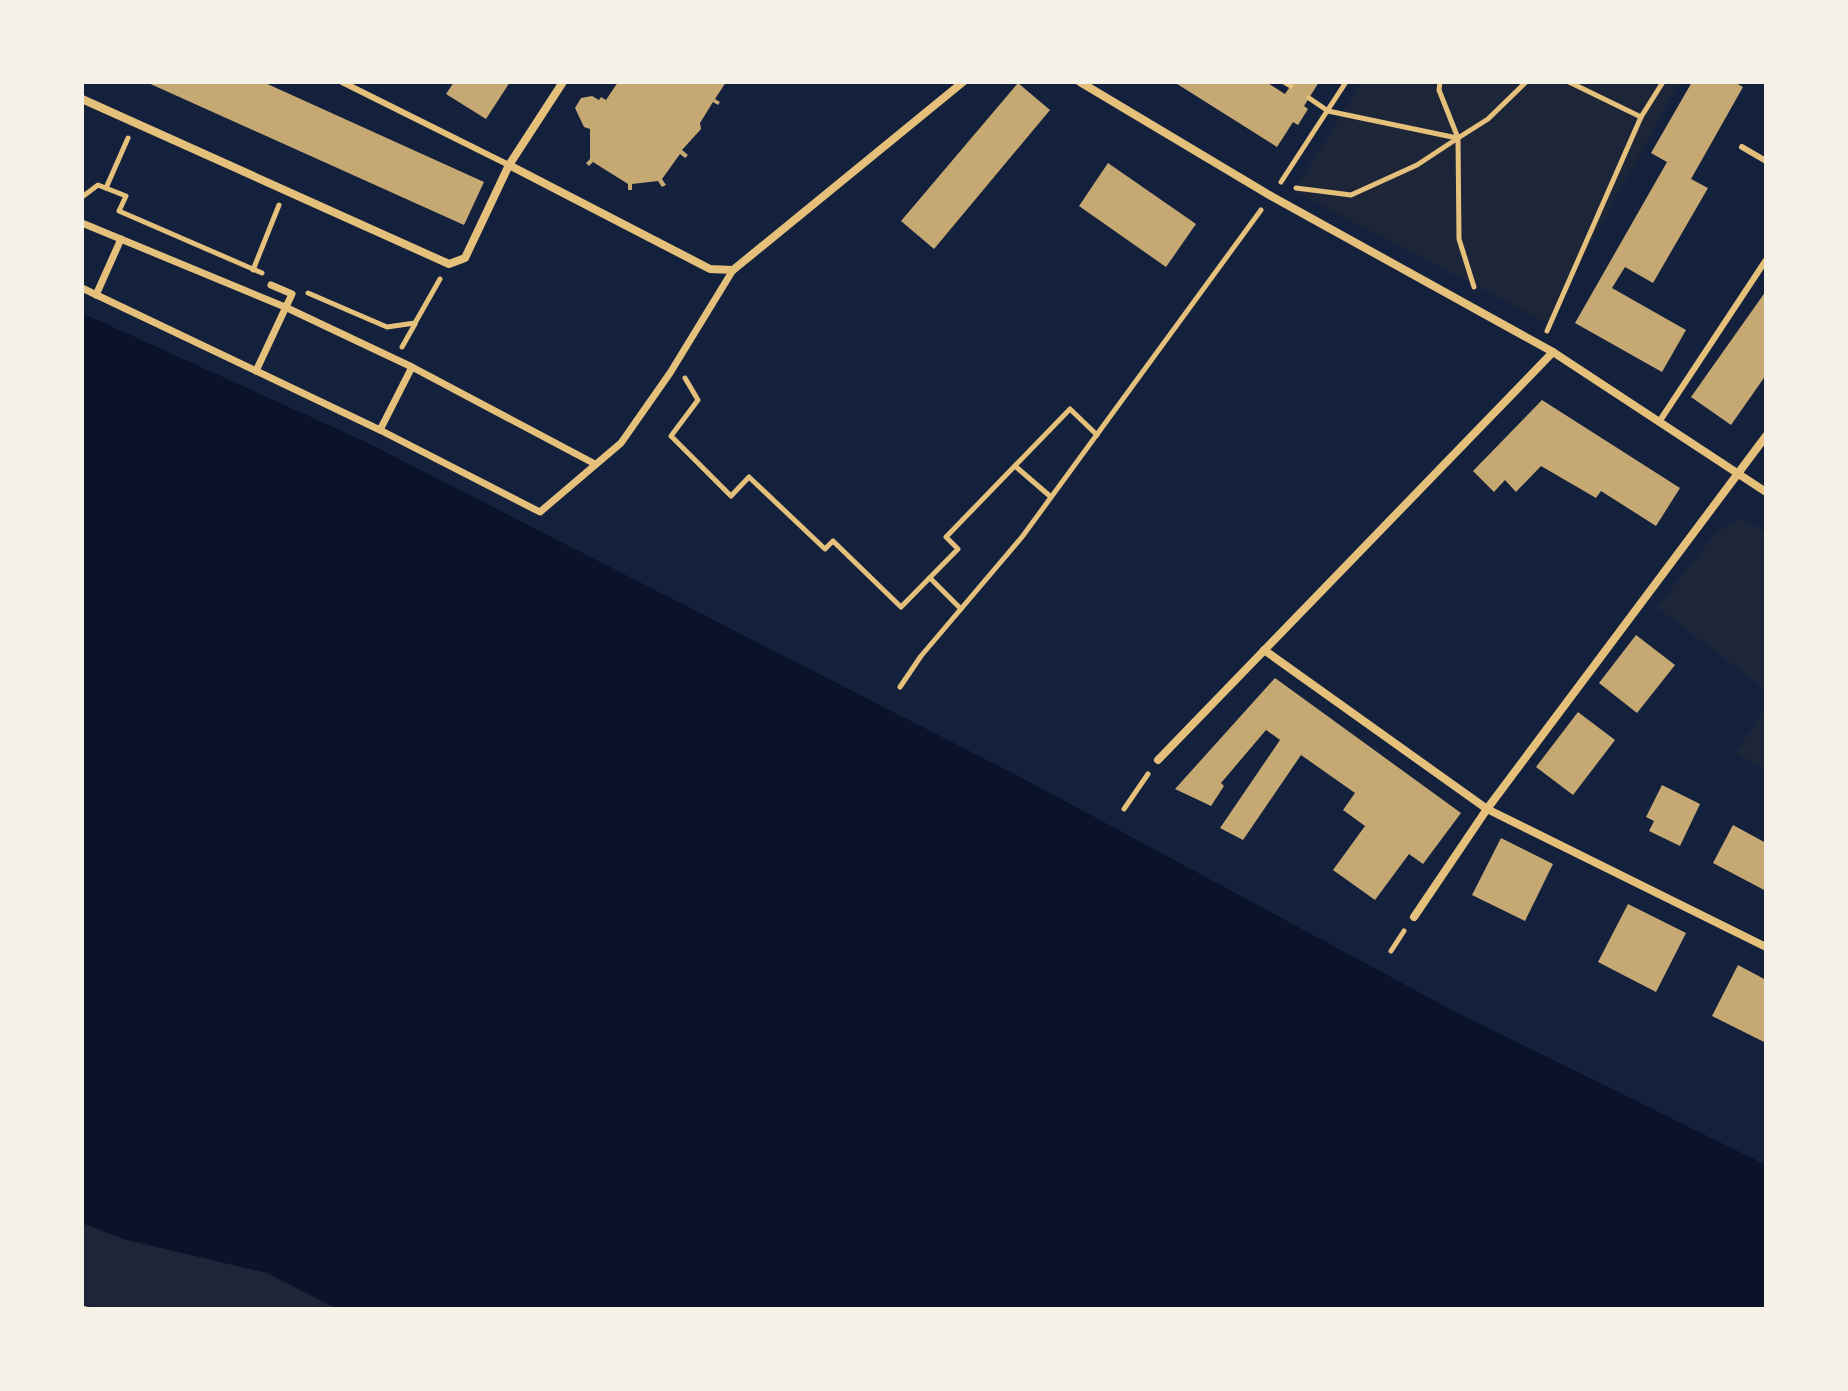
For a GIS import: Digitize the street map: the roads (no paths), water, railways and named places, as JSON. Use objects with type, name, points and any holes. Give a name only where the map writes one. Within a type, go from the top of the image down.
[{"type":"street","points":[[82,99],[449,264],[465,258],[509,165],[563,82]]},
{"type":"street","points":[[82,288],[380,430],[540,512],[621,443],[676,363],[733,270],[963,82]]},
{"type":"street","points":[[1080,82],[1271,196],[1553,352],[1766,492]]},
{"type":"street","points":[[509,165],[710,269],[733,270]]},
{"type":"street","points":[[82,223],[285,307],[412,367],[595,464]]},
{"type":"street","points":[[96,295],[121,239]]},
{"type":"street","points":[[256,371],[292,294],[271,285]]},
{"type":"street","points":[[1158,760],[1553,352]]},
{"type":"street","points":[[380,430],[412,367]]},
{"type":"street","points":[[1414,917],[1487,809],[1766,436]]},
{"type":"street","points":[[1264,650],[1487,809],[1766,947]]},
{"type":"lane","points":[[342,82],[509,165]]},
{"type":"lane","points":[[1742,147],[1766,161]]},
{"type":"lane","points":[[1659,422],[1766,260]]}]
